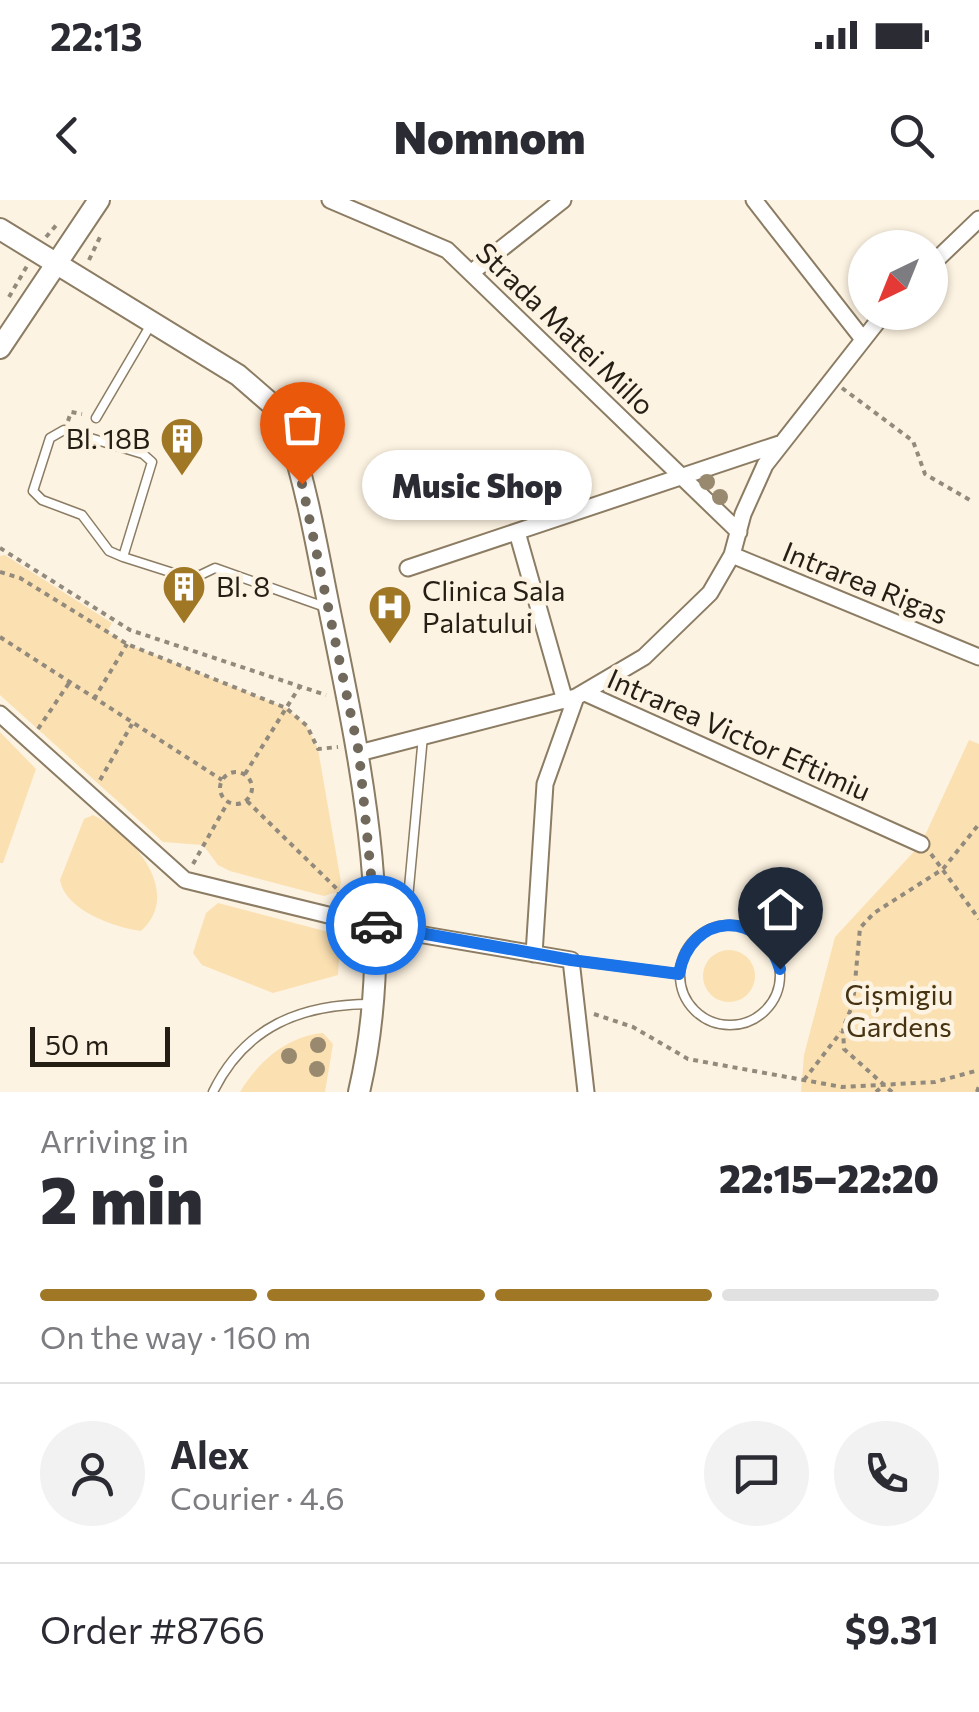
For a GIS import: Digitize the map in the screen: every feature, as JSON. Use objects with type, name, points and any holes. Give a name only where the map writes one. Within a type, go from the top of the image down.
[{"type":"street","points":[[0,348],[99,200]]},
{"type":"street","name":"Strada Matei Millo","points":[[330,200],[434,242],[472,272],[739,532]]},
{"type":"street","points":[[472,272],[563,200]]},
{"type":"street","points":[[754,200],[862,338]]},
{"type":"street","points":[[948,248],[979,218]]},
{"type":"street","points":[[0,229],[254,386],[282,419],[294,448],[358,750],[376,927],[375,1004],[360,1092]]},
{"type":"street","points":[[575,697],[644,656],[682,624],[710,593],[732,555],[756,482],[780,444],[869,330]]},
{"type":"street","points":[[408,568],[780,444]]},
{"type":"street","points":[[518,532],[575,697],[542,802],[534,954]]},
{"type":"street","name":"Intrarea Rigas","points":[[732,555],[979,658]]},
{"type":"street","name":"Intrarea Victor Eftimiu","points":[[358,750],[575,697],[921,844]]},
{"type":"street","points":[[0,714],[185,880],[376,927],[571,960],[586,1092]]},
{"type":"lane","points":[[96,418],[153,322]]},
{"type":"lane","points":[[123,557],[152,462],[143,454],[64,430],[56,431],[50,438],[33,492],[42,500],[82,515],[104,547],[123,557],[192,579],[216,568],[329,608]]},
{"type":"lane","points":[[405,931],[424,735]]},
{"type":"lane","points":[[735,925],[752,930],[775,953],[779,986],[763,1014],[732,1026],[716,1024],[688,1005],[679,974],[691,943],[703,932],[735,925]]},
{"type":"lane","points":[[571,960],[679,974]]},
{"type":"lane","points":[[214,1092],[238,1054],[274,1024],[316,1007],[375,1004]]},
{"type":"path","points":[[6,302],[36,251],[69,210]]},
{"type":"path","points":[[80,278],[106,226]]},
{"type":"path","points":[[831,380],[913,441],[925,474],[970,500]]},
{"type":"path","points":[[0,548],[130,630],[348,702]]},
{"type":"path","points":[[0,572],[20,578],[127,644],[286,708],[307,726],[318,749],[358,750]]},
{"type":"path","points":[[0,636],[222,780]]},
{"type":"path","points":[[94,700],[127,644]]},
{"type":"path","points":[[30,741],[69,683]]},
{"type":"path","points":[[244,774],[300,686]]},
{"type":"path","points":[[92,795],[132,724]]},
{"type":"path","points":[[228,802],[220,790],[222,780],[234,772],[244,774],[252,787],[247,801]]},
{"type":"path","points":[[228,802],[247,801],[338,891],[337,917]]},
{"type":"path","points":[[185,880],[228,802]]},
{"type":"path","points":[[804,1080],[843,1028],[852,1004],[858,936],[865,920],[942,869],[979,824]]},
{"type":"path","points":[[921,844],[979,919]]},
{"type":"path","points":[[577,1011],[633,1027],[688,1059],[842,1087],[935,1082],[979,1070]]},
{"type":"path","points":[[843,1028],[844,1049],[850,1058],[892,1092]]},
{"type":"path","points":[[876,1092],[884,1085]]},
{"type":"green space","points":[[5,555],[112,623],[107,632],[127,644],[286,708],[307,726],[318,749],[341,882],[339,891],[324,896],[230,871],[218,865],[203,845],[163,842],[0,695],[0,556]]},
{"type":"green space","points":[[0,732],[36,769],[3,863],[0,863]]},
{"type":"green space","name":"Cișmigiu Gardens","points":[[969,740],[979,744],[979,1092],[801,1092],[804,1055],[835,937],[921,844]]},
{"type":"green space","points":[[93,815],[123,835],[148,865],[157,899],[153,916],[141,931],[92,915],[64,891],[60,880],[84,819]]},
{"type":"green space","points":[[218,903],[336,934],[340,942],[338,975],[273,993],[202,965],[193,953],[206,913]]},
{"type":"green space","points":[[729,950],[747,958],[755,976],[747,994],[729,1002],[711,994],[703,976],[711,958]]},
{"type":"green space","points":[[323,1033],[333,1044],[325,1092],[240,1092],[275,1052],[297,1039]]},
{"type":"way so far","points":[[302,484],[359,753],[376,925]]},
{"type":"place","name":"Bl. 18B","points":[[182,477]]},
{"type":"place","name":"Music Shop","points":[[302,484]]},
{"type":"place","name":"Bl. 8","points":[[184,625]]},
{"type":"place","name":"Clinica Sala Palatului","points":[[390,645]]},
{"type":"route","points":[[376,925],[571,960],[679,974],[682,957],[703,932],[735,925],[765,939],[780,969]]}]
